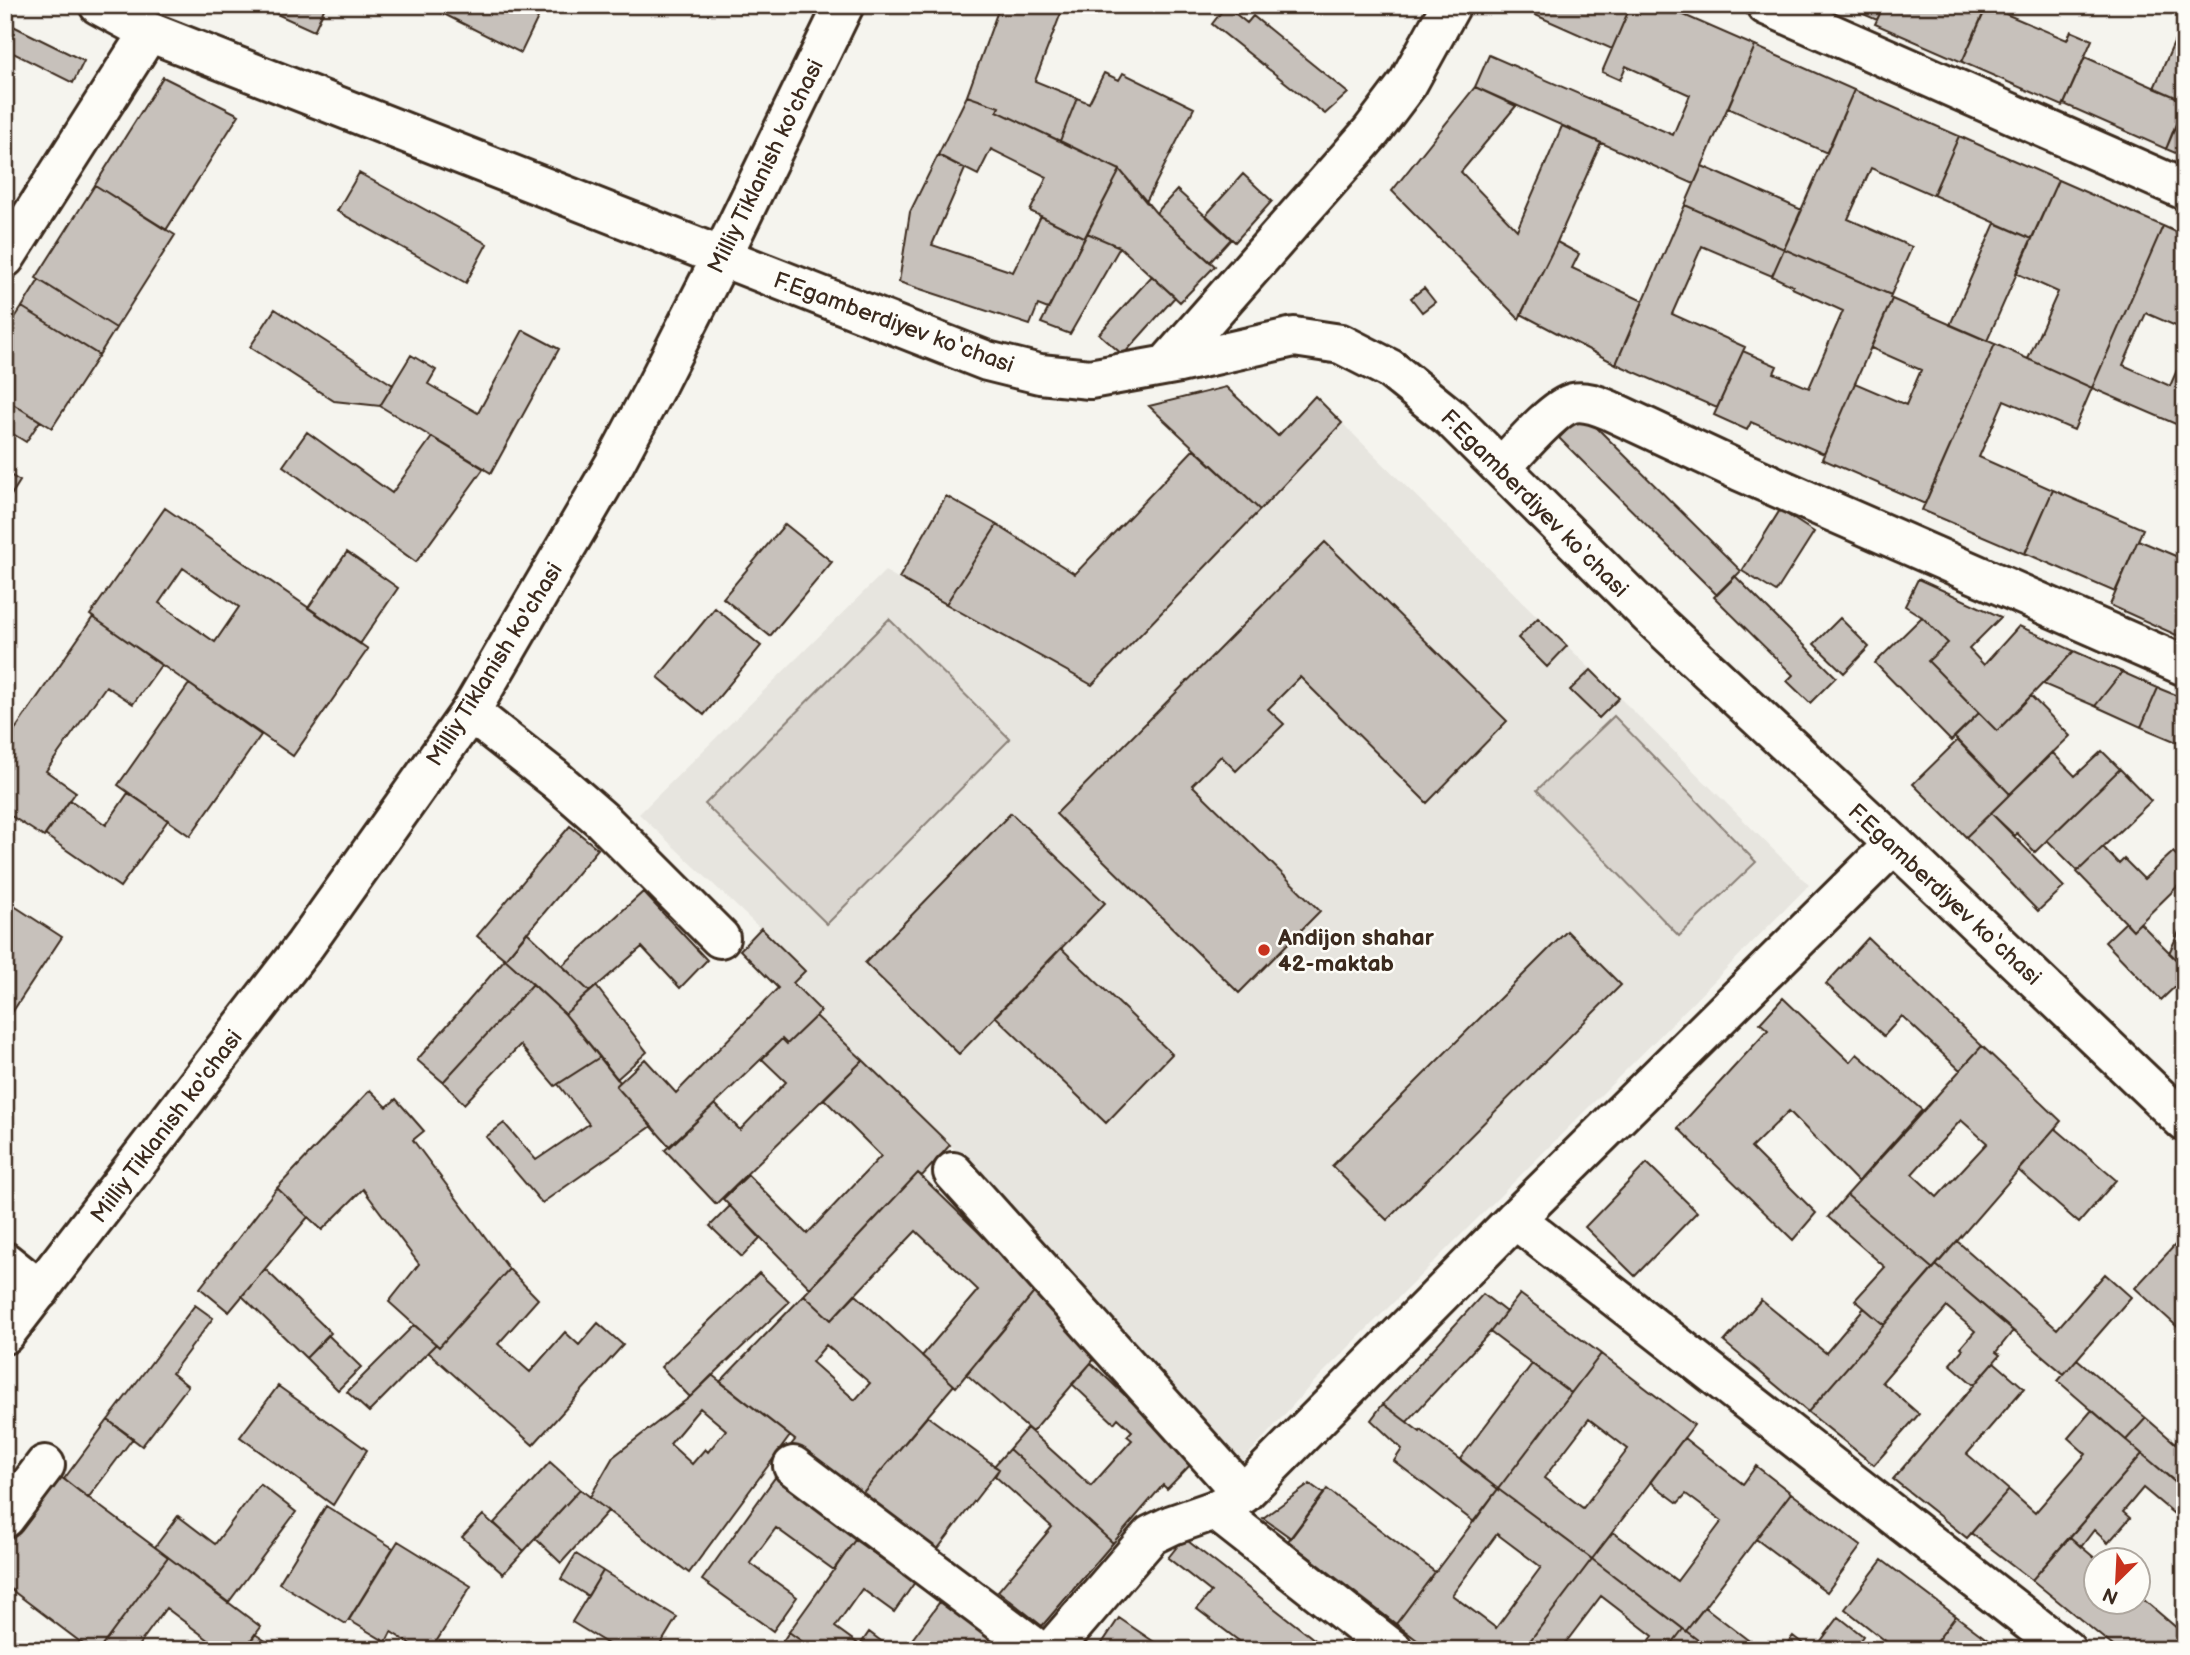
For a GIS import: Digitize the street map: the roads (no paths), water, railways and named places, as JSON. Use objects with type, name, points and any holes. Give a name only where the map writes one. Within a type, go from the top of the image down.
[{"type":"street","name":"F.Egamberdiyev kо‘chasi","points":[[99,5],[149,32],[987,361],[1040,374],[1090,379],[1294,337],[1341,344],[1391,369],[1451,418],[1650,617],[2181,1106]]},
{"type":"street","name":"Milliy Tiklanish ko'chasi","points":[[5,1334],[305,945],[470,712],[615,463],[722,258],[844,5]]},
{"type":"street","points":[[1166,365],[1371,132],[1408,83],[1451,5]]},
{"type":"street","points":[[1766,5],[2185,190]]},
{"type":"street","points":[[5,258],[149,32]]},
{"type":"street","points":[[1502,467],[1560,408],[1573,403],[1589,403],[2185,666]]},
{"type":"street","points":[[470,712],[602,820],[720,938]]},
{"type":"street","points":[[1052,1650],[1151,1535],[1229,1502],[1894,844]]},
{"type":"street","points":[[953,1172],[1229,1502],[1393,1650]]},
{"type":"street","points":[[1515,1219],[2066,1650]]},
{"type":"street","points":[[5,1262],[40,1290]]},
{"type":"street","points":[[5,1518],[45,1465]]},
{"type":"street","points":[[793,1466],[1038,1650]]},
{"type":"place","name":"Andijon shahar 42-maktab","points":[[1264,950]]}]
